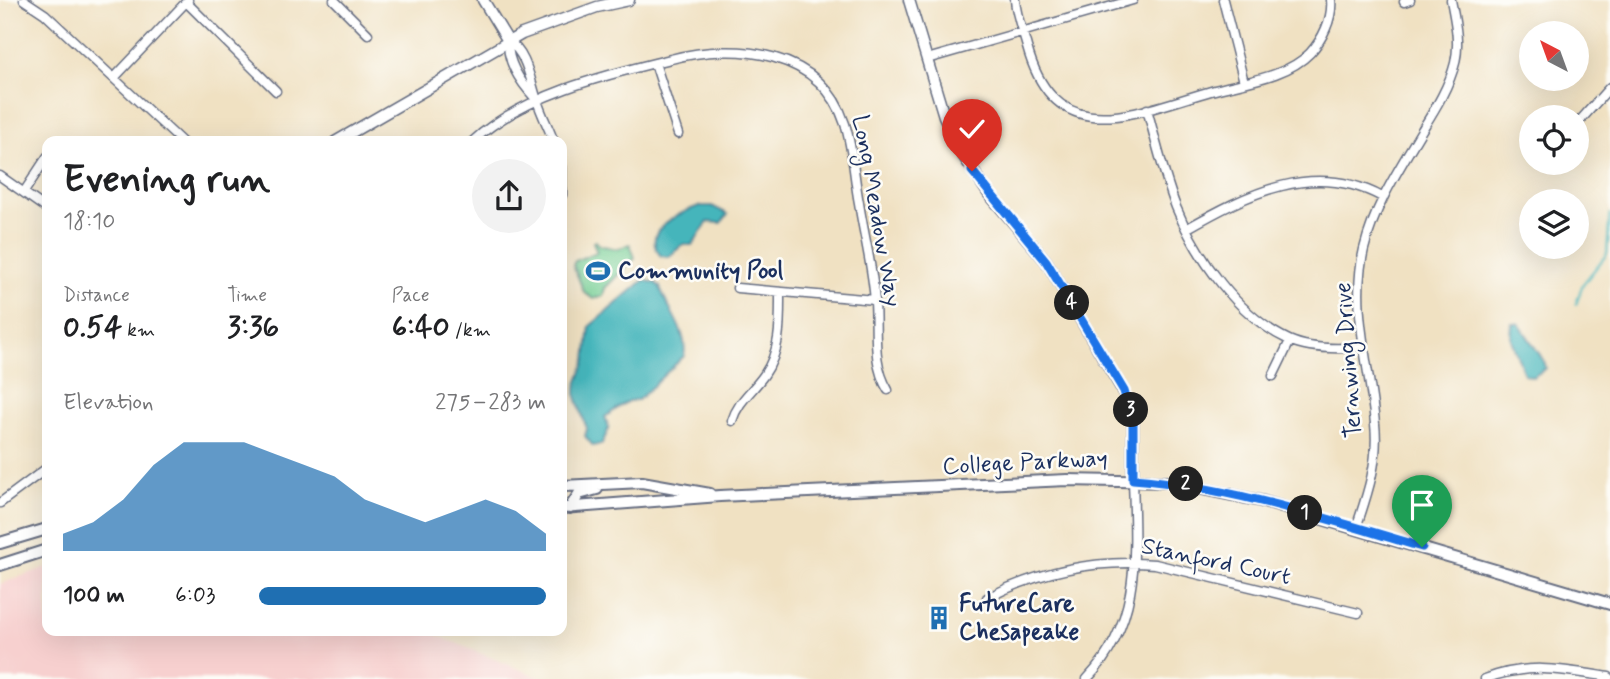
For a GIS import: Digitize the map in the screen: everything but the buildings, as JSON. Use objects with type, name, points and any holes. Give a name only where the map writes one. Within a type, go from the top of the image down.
[{"type":"main road","name":"College Parkway","points":[[567,508],[720,496],[1133,479],[1191,485],[1356,528],[1610,604]]},
{"type":"main road","name":"College Parkway","points":[[567,486],[642,482],[720,496]]},
{"type":"main road","points":[[567,507],[575,498],[590,490],[642,482]]},
{"type":"main road","points":[[0,543],[42,530]]},
{"type":"main road","points":[[0,565],[42,552]]},
{"type":"street","points":[[24,0],[45,14],[176,136]]},
{"type":"street","points":[[334,0],[368,34]]},
{"type":"street","points":[[483,0],[508,41],[508,51],[524,86],[537,101],[552,136]]},
{"type":"street","points":[[345,136],[508,41],[573,15],[629,0]]},
{"type":"street","points":[[909,0],[944,117],[972,171],[1046,261],[1124,391],[1133,423],[1135,563],[1127,615],[1111,649],[1087,679]]},
{"type":"street","points":[[1015,0],[1035,75],[1056,103],[1084,116],[1113,118],[1283,71],[1309,54],[1325,31],[1331,0]]},
{"type":"street","points":[[927,59],[1133,0]]},
{"type":"street","points":[[1223,0],[1244,82]]},
{"type":"street","name":"Ternwing Drive","points":[[1356,528],[1370,485],[1376,425],[1363,347],[1359,287],[1363,252],[1382,197],[1443,96],[1455,63],[1458,35],[1451,0]]},
{"type":"street","points":[[115,77],[187,1],[276,91]]},
{"type":"street","name":"Long Meadow Way","points":[[480,136],[507,114],[537,101],[655,62],[690,54],[770,54],[800,67],[824,86],[846,125],[875,300],[877,364],[888,390]]},
{"type":"street","points":[[655,62],[678,134]]},
{"type":"street","points":[[1589,111],[1610,87]]},
{"type":"street","points":[[1147,109],[1165,173],[1186,229],[1205,261],[1240,303],[1290,341],[1323,348],[1363,347]]},
{"type":"street","points":[[24,192],[42,165]]},
{"type":"street","points":[[0,176],[42,205]]},
{"type":"street","points":[[1186,229],[1256,194],[1316,179],[1345,181],[1382,197]]},
{"type":"street","points":[[737,288],[780,294],[875,300]]},
{"type":"street","points":[[732,421],[737,407],[764,374],[776,351],[780,294]]},
{"type":"street","points":[[1273,376],[1290,341]]},
{"type":"street","points":[[0,503],[42,472]]},
{"type":"street","name":"Stanford Court","points":[[987,598],[1012,585],[1063,568],[1135,563],[1155,564],[1357,613]]},
{"type":"street","points":[[1485,679],[1507,670],[1545,667],[1610,677]]},
{"type":"shaded area","points":[[42,569],[42,636],[439,636],[543,679],[0,679],[0,584]]},
{"type":"green space","name":"Community Pool","points":[[596,241],[598,245],[618,249],[630,244],[635,258],[605,288],[603,296],[593,299],[584,292],[573,265],[575,261],[597,252],[593,242]]},
{"type":"water","points":[[699,206],[712,206],[728,214],[721,223],[708,222],[692,245],[682,245],[669,257],[661,256],[655,247],[658,231],[672,218]]},
{"type":"water","points":[[644,280],[660,287],[680,330],[685,347],[684,356],[638,400],[628,401],[605,417],[609,428],[602,444],[593,446],[585,436],[587,429],[576,397],[576,387],[586,360],[590,326]]},
{"type":"water","points":[[1512,323],[1519,324],[1544,361],[1546,368],[1533,377],[1524,374],[1511,339]]},
{"type":"waterway","points":[[1576,304],[1583,284],[1607,254],[1610,214]]},
{"type":"place","name":"Community Pool","points":[[598,271]]},
{"type":"place","name":"FutureCare Chesapeake","points":[[939,618]]},
{"type":"route","points":[[972,171],[1046,261],[1124,391],[1133,423],[1133,479],[1191,485],[1261,501],[1422,547]]}]
